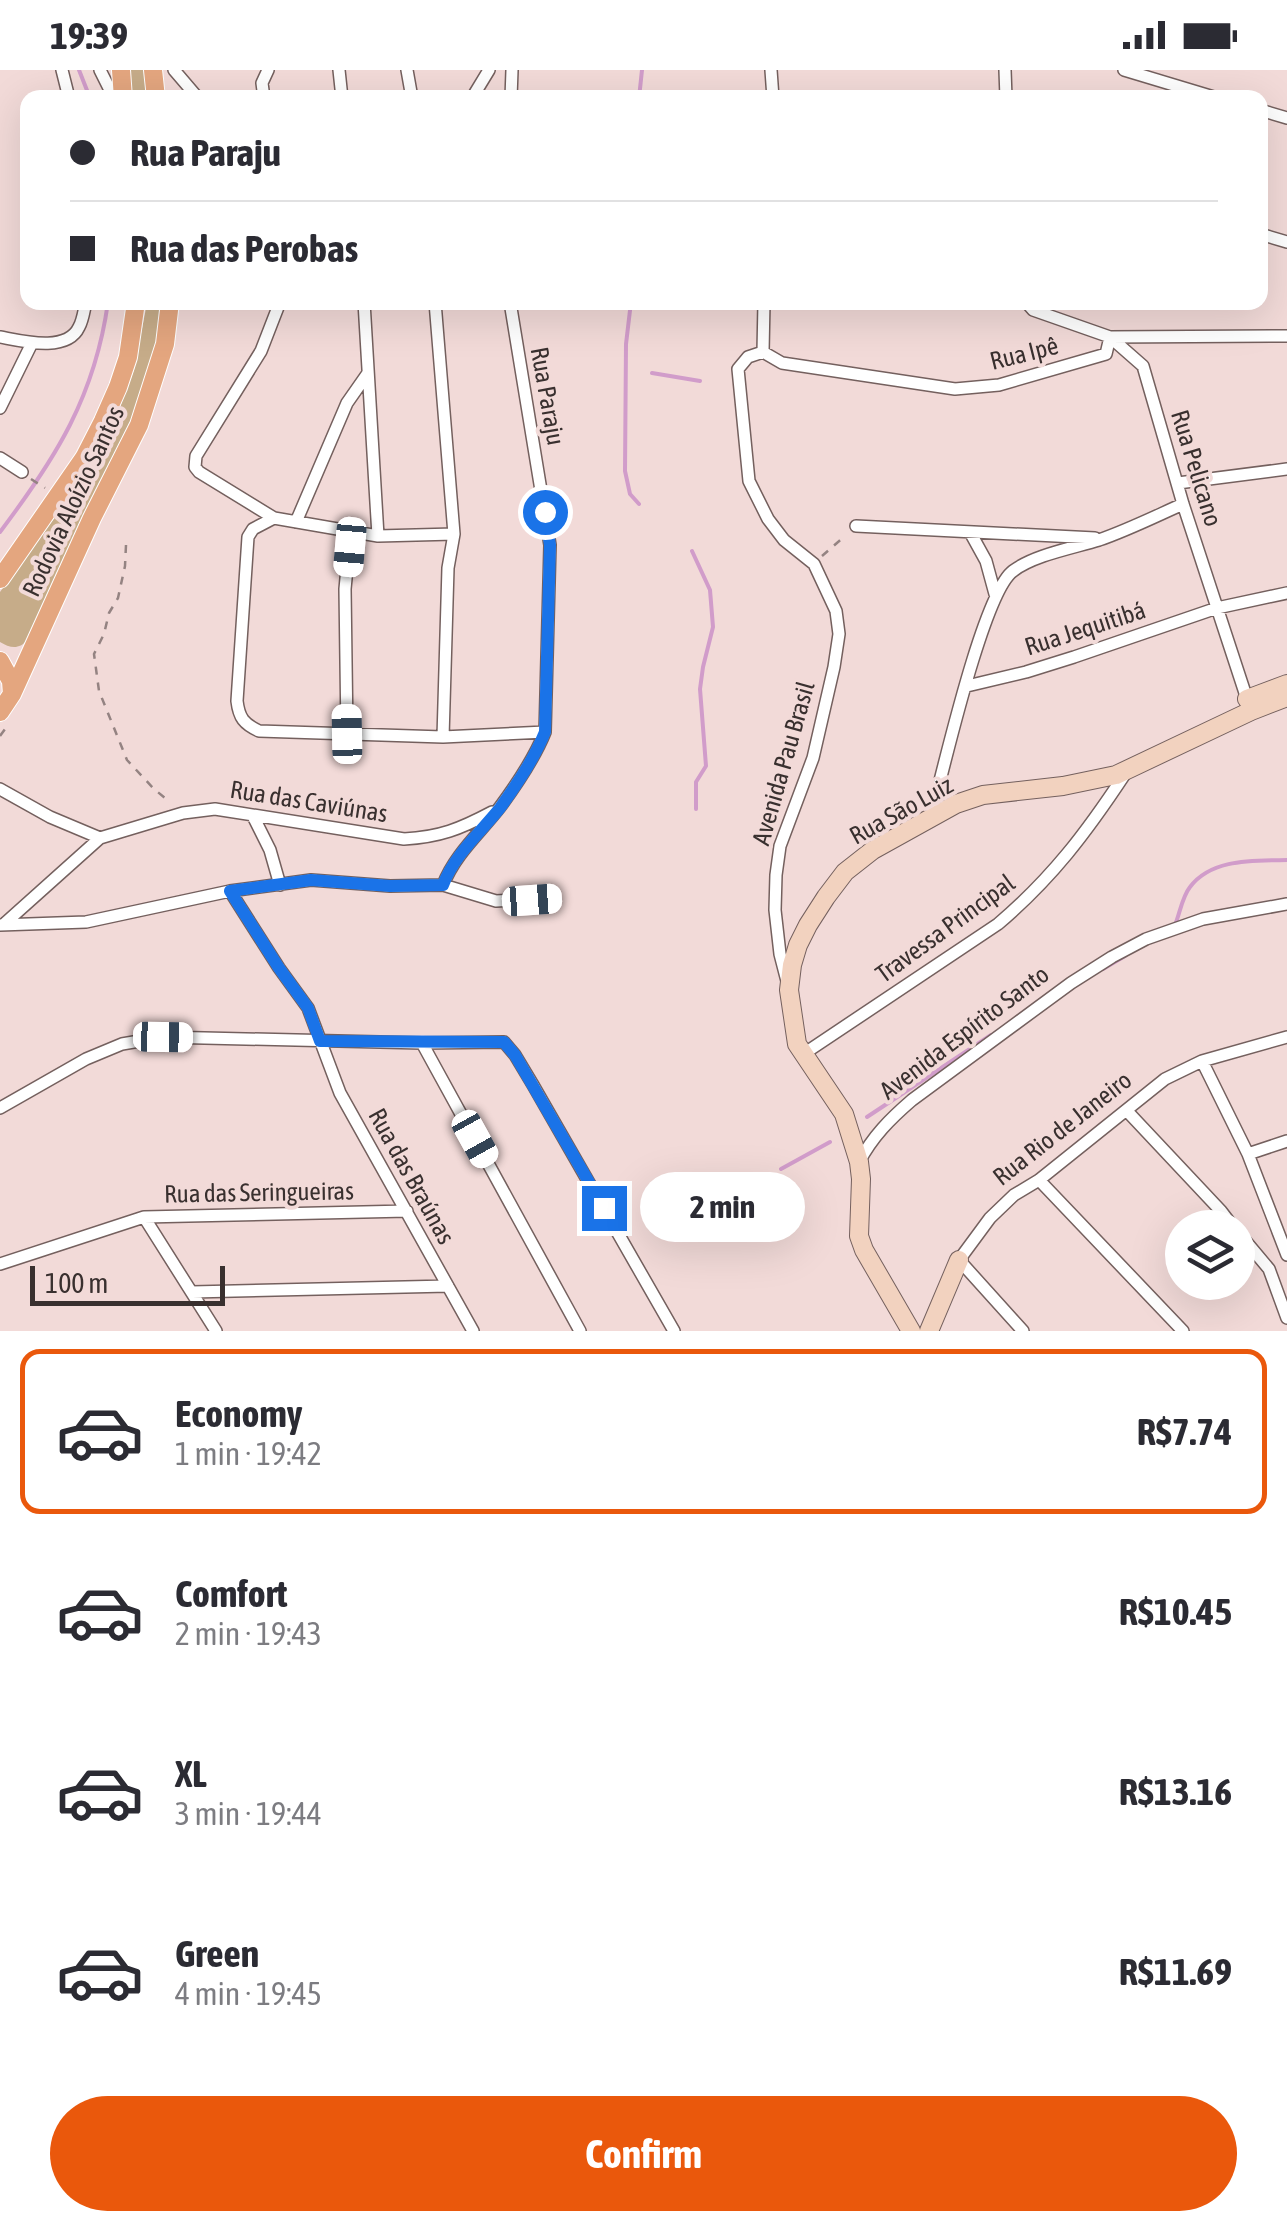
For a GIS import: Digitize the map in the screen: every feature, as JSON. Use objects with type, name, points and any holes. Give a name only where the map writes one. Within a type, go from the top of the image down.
[{"type":"main road","name":"Rodovia Aloízio Santos","points":[[0,579],[49,491],[84,458],[118,387],[128,357],[135,310]]},
{"type":"main road","name":"Rodovia Aloízio Santos","points":[[0,712],[139,425],[165,344],[169,310]]},
{"type":"main road","points":[[0,661],[12,694]]},
{"type":"street","points":[[174,70],[191,90]]},
{"type":"street","points":[[1124,70],[1190,90]]},
{"type":"street","points":[[0,337],[60,342],[71,338],[79,328],[84,310]]},
{"type":"street","points":[[277,310],[260,351],[196,456],[195,467],[274,518],[378,536],[454,534]]},
{"type":"street","points":[[364,310],[378,536]]},
{"type":"street","points":[[435,310],[454,534],[448,568],[444,737]]},
{"type":"street","name":"Rua Paraju","points":[[443,885],[455,860],[500,807],[536,754],[545,732],[550,545],[511,310]]},
{"type":"street","points":[[762,352],[764,310]]},
{"type":"street","name":"Rua Pelicano","points":[[1033,310],[1110,336],[1142,366],[1249,705]]},
{"type":"street","points":[[1110,336],[1287,336]]},
{"type":"street","name":"Rua Ipê","points":[[762,352],[782,363],[955,389],[999,385],[1106,354],[1110,336]]},
{"type":"street","points":[[0,408],[32,342]]},
{"type":"street","name":"Avenida Pau Brasil","points":[[762,352],[748,357],[738,370],[749,481],[768,519],[784,540],[814,564],[836,611],[839,634],[813,758],[780,846],[775,910],[789,990]]},
{"type":"street","points":[[296,522],[347,402],[368,372]]},
{"type":"street","points":[[0,458],[25,475]]},
{"type":"street","points":[[1178,483],[1287,469]]},
{"type":"street","points":[[932,816],[966,686],[995,594],[1004,580],[1028,562],[1104,538],[1184,504]]},
{"type":"street","points":[[274,518],[253,530],[248,538],[237,702],[246,725],[259,732],[444,737],[545,732]]},
{"type":"street","points":[[856,526],[1104,538]]},
{"type":"street","points":[[970,532],[986,561],[995,594]]},
{"type":"street","points":[[347,734],[346,589],[353,533]]},
{"type":"street","name":"Rua Jequitibá","points":[[966,686],[1026,672],[1217,608],[1287,593]]},
{"type":"street","name":"Rua São Luiz","points":[[859,1162],[844,1114],[797,1044],[789,990],[798,945],[845,872],[873,850],[956,804],[983,795],[1097,780],[1127,770],[1287,684]]},
{"type":"street","name":"Rua São Luiz","points":[[1249,705],[1287,698]]},
{"type":"street","name":"Travessa Principal","points":[[806,1053],[998,924],[1025,901],[1090,827],[1127,770]]},
{"type":"street","points":[[0,789],[50,817],[100,838],[2,925]]},
{"type":"street","name":"Rua das Caviúnas","points":[[100,838],[183,812],[215,810],[404,839],[431,838],[460,829],[500,807]]},
{"type":"street","points":[[253,816],[270,850],[280,885]]},
{"type":"street","points":[[2,925],[86,922],[230,891],[327,880],[390,886],[443,885],[496,902],[552,898]]},
{"type":"street","name":"Rua das Braúnas","points":[[230,891],[308,1008],[340,1094],[473,1331]]},
{"type":"street","name":"Avenida Espírito Santo","points":[[859,1162],[870,1142],[912,1100],[1112,957],[1174,928],[1287,901]]},
{"type":"street","points":[[0,1108],[86,1059],[122,1044],[163,1037],[504,1042],[533,1085],[674,1331]]},
{"type":"street","name":"Rua Rio de Janeiro","points":[[929,1331],[959,1260],[990,1218],[1014,1195],[1165,1079],[1202,1061],[1287,1037]]},
{"type":"street","points":[[422,1043],[580,1331]]},
{"type":"street","points":[[1202,1061],[1248,1154],[1287,1258],[1270,1269]]},
{"type":"street","points":[[1127,1110],[1222,1210]]},
{"type":"street","points":[[1248,1154],[1287,1141]]},
{"type":"street","points":[[859,1162],[859,1236],[911,1331]]},
{"type":"street","points":[[1038,1180],[1183,1331]]},
{"type":"street","name":"Rua das Seringueiras","points":[[0,1264],[144,1217],[406,1211]]},
{"type":"street","points":[[144,1217],[216,1331]]},
{"type":"street","points":[[1255,1252],[1270,1269],[1287,1318]]},
{"type":"street","points":[[959,1260],[1022,1331]]},
{"type":"street","points":[[192,1292],[448,1286]]},
{"type":"path","points":[[25,475],[49,491]]},
{"type":"path","points":[[814,564],[856,526]]},
{"type":"path","points":[[126,546],[118,598],[94,654],[99,691],[127,760],[183,812]]},
{"type":"shaded area","points":[[129,70],[146,70],[148,90],[132,90]]},
{"type":"shaded area","points":[[146,310],[163,310],[148,377],[101,492],[27,640],[18,647],[7,646],[0,642],[0,592],[74,491],[103,444],[134,370]]},
{"type":"waterway","points":[[79,70],[87,90]]},
{"type":"waterway","points":[[640,90],[642,70]]},
{"type":"waterway","points":[[0,532],[39,478],[83,397],[107,310]]},
{"type":"waterway","points":[[630,310],[625,471],[630,494],[639,504]]},
{"type":"waterway","points":[[652,373],[700,381]]},
{"type":"waterway","points":[[692,551],[710,590],[713,627],[700,689],[706,766],[696,782],[696,809]]},
{"type":"waterway","points":[[1175,925],[1187,891],[1210,871],[1234,863],[1287,860]]},
{"type":"waterway","points":[[1103,969],[1125,956]]},
{"type":"waterway","points":[[867,1117],[991,1035]]},
{"type":"waterway","points":[[781,1169],[830,1142]]},
{"type":"route","points":[[545,512],[550,545],[545,732],[536,754],[500,807],[455,860],[443,885],[390,886],[311,880],[230,891],[308,1008],[320,1041],[504,1042],[604,1208]]}]
